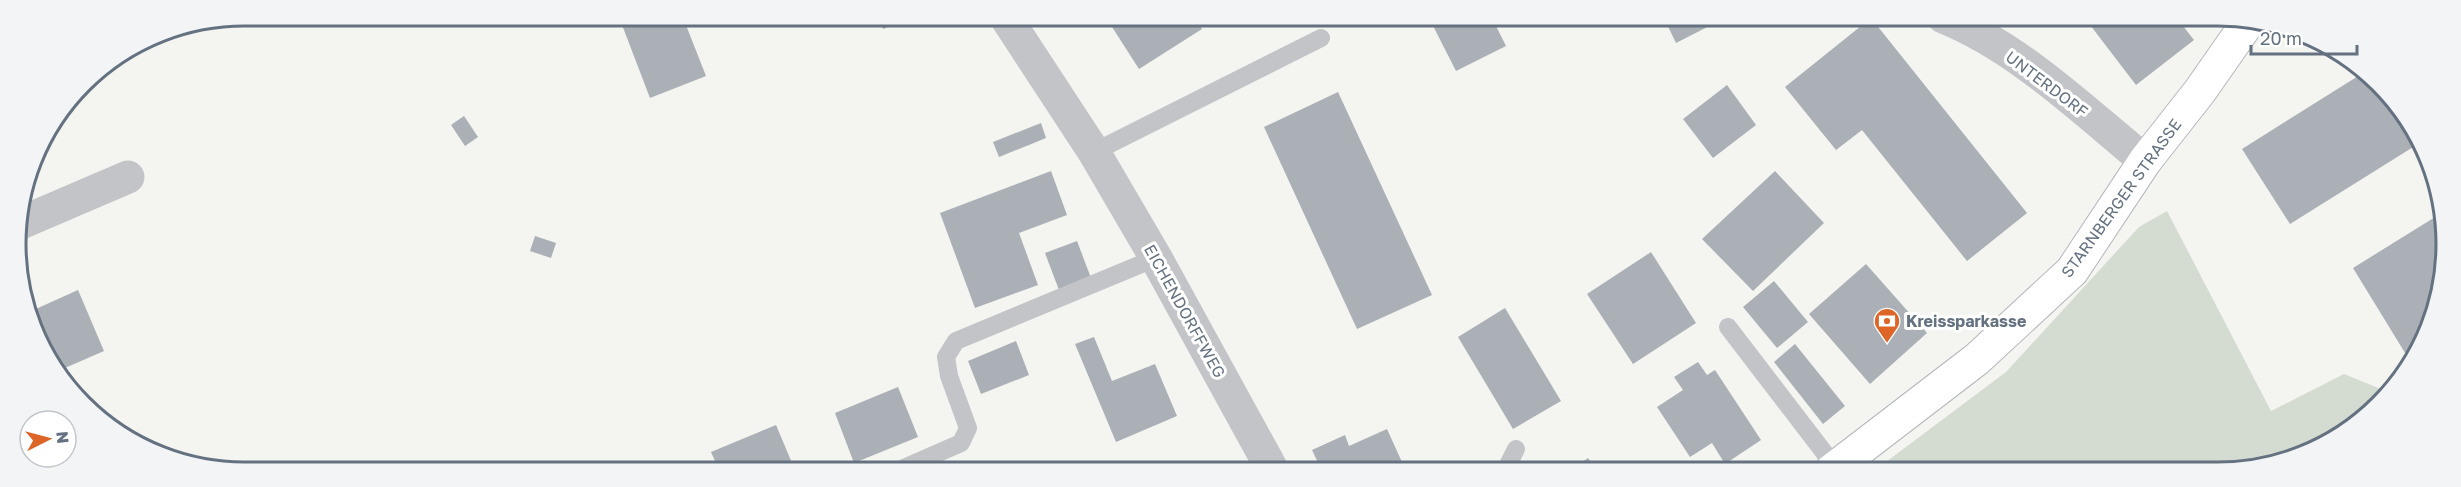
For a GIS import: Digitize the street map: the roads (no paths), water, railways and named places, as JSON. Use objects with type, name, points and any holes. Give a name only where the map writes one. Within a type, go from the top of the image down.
[{"type":"main road","name":"STARNBERGER STRASSE","points":[[1842,462],[1977,359],[2072,271],[2145,161],[2200,91],[2245,27]]},
{"type":"street","name":"EICHENDORFFWEG","points":[[1012,26],[1094,152],[1156,258],[1268,462]]},
{"type":"street","name":"UNTERDORF","points":[[1965,26],[2035,70],[2145,161]]},
{"type":"street","points":[[27,220],[128,177]]},
{"type":"lane","points":[[1094,152],[1321,38]]},
{"type":"lane","points":[[918,462],[961,443],[968,428],[949,376],[946,357],[956,341],[1156,258]]},
{"type":"lane","points":[[1728,327],[1828,462]]},
{"type":"lane","points":[[1510,462],[1516,449]]},
{"type":"place","name":"Kreissparkasse","points":[[1887,344]]}]
